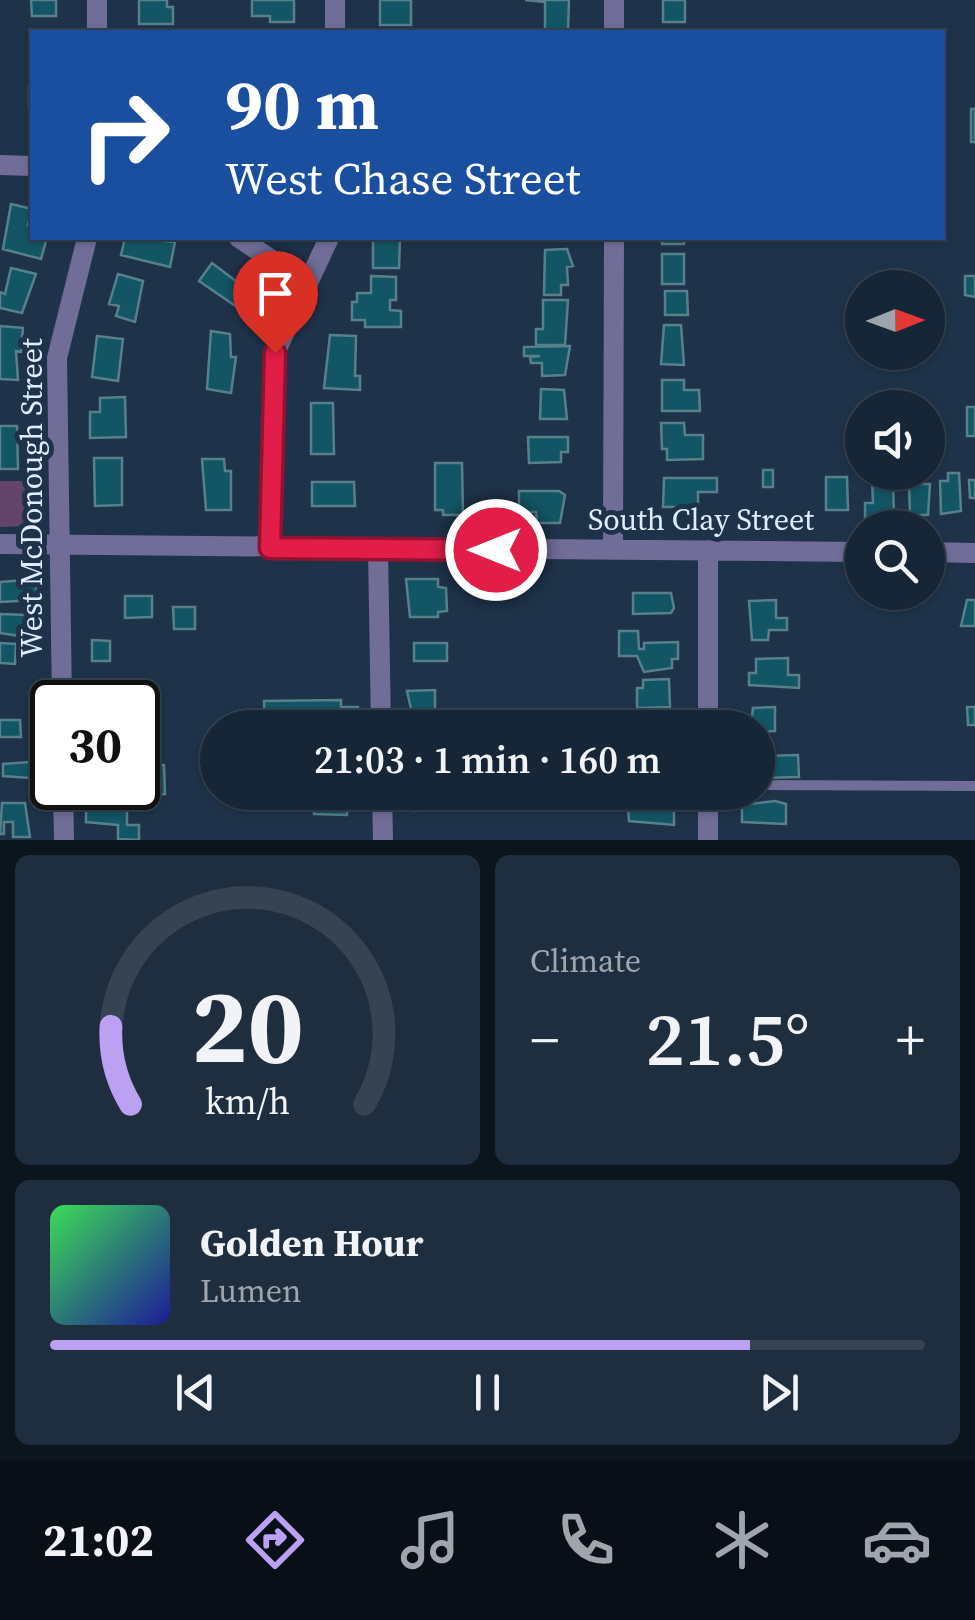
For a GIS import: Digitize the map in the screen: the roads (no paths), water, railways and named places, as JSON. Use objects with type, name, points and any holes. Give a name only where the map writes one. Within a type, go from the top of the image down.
[{"type":"street","points":[[97,0],[97,30]]},
{"type":"street","points":[[335,0],[335,30]]},
{"type":"street","points":[[614,0],[614,30]]},
{"type":"street","points":[[0,165],[30,166]]},
{"type":"street","name":"West McDonough Street","points":[[62,680],[57,358],[86,240]]},
{"type":"street","points":[[243,240],[308,284]]},
{"type":"street","points":[[270,548],[275,353],[328,240]]},
{"type":"street","points":[[614,240],[614,550]]},
{"type":"street","name":"South Clay Street","points":[[0,544],[845,552]]},
{"type":"street","points":[[378,550],[381,710]]},
{"type":"street","points":[[708,550],[708,710]]},
{"type":"street","points":[[945,552],[975,553]]},
{"type":"street","points":[[63,810],[64,840]]},
{"type":"street","points":[[382,810],[383,840]]},
{"type":"street","points":[[708,810],[708,840]]},
{"type":"lane","points":[[775,785],[975,786]]}]
